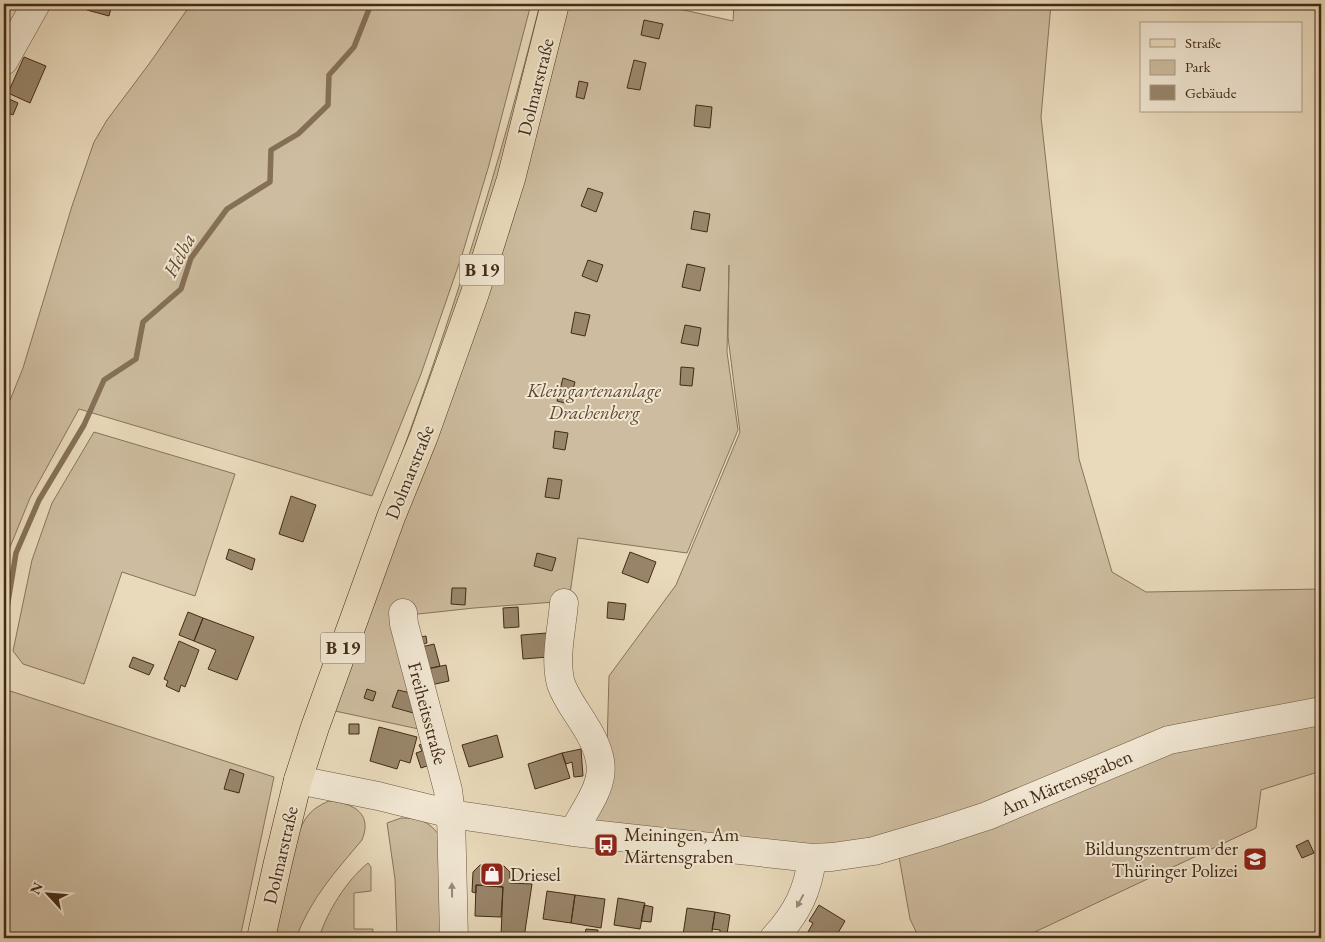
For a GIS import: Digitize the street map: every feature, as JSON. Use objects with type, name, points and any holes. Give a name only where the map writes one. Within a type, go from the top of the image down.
[{"type":"main road","name":"Dolmarstraße","points":[[261,938],[298,780],[349,631],[391,517],[427,428],[475,293],[512,179],[555,4]]},
{"type":"street","points":[[4,62],[36,4]]},
{"type":"street","points":[[564,604],[558,664],[562,684],[570,702],[595,740],[601,756],[598,788],[573,832]]},
{"type":"street","name":"Freiheitsstraße","points":[[403,613],[404,624],[448,790],[451,814],[454,938]]},
{"type":"street","name":"Am Märtensgraben","points":[[812,858],[874,851],[987,816],[1168,740],[1321,711]]},
{"type":"street","points":[[298,780],[378,796],[451,814],[573,832],[812,858],[809,879],[798,907],[774,938]]},
{"type":"green space","points":[[191,4],[531,4],[489,165],[462,255],[421,374],[372,496],[79,409],[30,498],[6,557],[4,572],[4,415],[23,368],[72,206],[94,142],[107,120]]},
{"type":"green space","points":[[540,4],[547,4],[517,121],[444,358],[394,475],[455,300],[525,64]]},
{"type":"green space","name":"Kleingartenanlage Drachenberg","points":[[563,4],[657,4],[733,21],[734,4],[1051,4],[1041,117],[1079,459],[1112,572],[1146,592],[1321,589],[1321,771],[1261,790],[1256,828],[1022,938],[919,938],[910,919],[895,834],[817,850],[599,829],[590,819],[606,782],[609,676],[676,585],[740,432],[728,337],[729,265],[727,352],[738,430],[687,553],[578,538],[569,601],[400,616],[428,731],[335,711]]},
{"type":"green space","points":[[94,432],[235,474],[195,596],[122,572],[84,684],[23,664],[13,651],[32,560],[52,503]]},
{"type":"green space","points":[[4,689],[274,777],[240,938],[4,938]]},
{"type":"green space","points":[[329,801],[346,804],[359,811],[365,823],[362,840],[316,898],[296,938],[274,938],[297,837],[308,815],[317,807]]},
{"type":"green space","points":[[401,818],[425,822],[434,829],[443,841],[446,938],[397,938],[395,879],[387,823]]},
{"type":"green space","points":[[368,863],[371,867],[371,891],[354,893],[354,929],[373,929],[372,938],[319,938],[322,928],[338,898],[352,879]]},
{"type":"building","points":[[54,4],[69,4],[68,7]]},
{"type":"building","points":[[89,4],[112,4],[109,16],[87,10]]},
{"type":"building","points":[[644,20],[663,24],[659,39],[641,35]]},
{"type":"building","points":[[24,57],[46,66],[30,103],[8,93]]},
{"type":"building","points":[[634,60],[646,63],[640,90],[627,88]]},
{"type":"building","points":[[579,81],[588,83],[584,99],[576,97]]},
{"type":"building","points":[[7,98],[18,103],[13,115],[4,111]]},
{"type":"building","points":[[696,105],[712,107],[710,128],[694,126]]},
{"type":"building","points":[[588,188],[603,193],[596,212],[581,206]]},
{"type":"building","points":[[694,211],[710,214],[707,232],[691,229]]},
{"type":"building","points":[[588,260],[603,265],[597,282],[582,276]]},
{"type":"building","points":[[687,264],[705,268],[700,291],[682,287]]},
{"type":"building","points":[[575,312],[590,315],[585,336],[571,333]]},
{"type":"building","points":[[685,325],[701,328],[698,346],[681,343]]},
{"type":"building","points":[[681,367],[694,368],[692,386],[680,385]]},
{"type":"building","points":[[563,378],[575,382],[569,404],[557,401]]},
{"type":"building","points":[[555,431],[568,433],[565,450],[553,448]]},
{"type":"building","points":[[548,478],[562,480],[559,499],[545,497]]},
{"type":"building","points":[[291,496],[316,505],[303,542],[279,534]]},
{"type":"building","points":[[229,549],[255,559],[252,570],[226,559]]},
{"type":"building","points":[[630,552],[656,562],[648,583],[622,573]]},
{"type":"building","points":[[537,553],[556,558],[552,571],[534,566]]},
{"type":"building","points":[[452,588],[466,588],[465,605],[451,604]]},
{"type":"building","points":[[608,602],[626,604],[624,620],[607,618]]},
{"type":"building","points":[[518,607],[519,627],[504,628],[503,608]]},
{"type":"building","points":[[188,612],[203,618],[194,641],[179,635]]},
{"type":"building","points":[[203,618],[254,637],[237,680],[208,669],[216,650],[194,641]]},
{"type":"building","points":[[547,633],[548,657],[523,659],[521,635]]},
{"type":"building","points":[[426,636],[427,643],[415,646],[420,637]]},
{"type":"building","points":[[179,641],[199,650],[185,687],[181,685],[179,692],[166,686],[168,681],[164,679]]},
{"type":"building","points":[[434,644],[440,666],[427,669],[417,648]]},
{"type":"building","points":[[133,657],[154,665],[149,675],[129,667]]},
{"type":"building","points":[[446,665],[449,681],[431,685],[427,669]]},
{"type":"building","points":[[367,689],[376,692],[373,701],[364,698]]},
{"type":"building","points":[[398,690],[415,694],[417,714],[392,707]]},
{"type":"building","points":[[349,724],[359,724],[359,734],[349,734]]},
{"type":"building","points":[[379,727],[417,737],[410,763],[400,760],[397,769],[370,761]]},
{"type":"building","points":[[497,735],[503,757],[469,767],[462,745]]},
{"type":"building","points":[[426,743],[433,764],[421,768],[416,753],[422,751],[419,745]]},
{"type":"building","points":[[581,749],[583,776],[574,777],[572,762],[566,764],[562,753]]},
{"type":"building","points":[[562,753],[570,778],[535,789],[528,764]]},
{"type":"building","points":[[230,769],[244,774],[239,793],[224,789]]},
{"type":"building","points":[[1308,840],[1314,853],[1302,858],[1296,846]]},
{"type":"building","points":[[480,865],[504,866],[510,872],[510,883],[532,884],[524,938],[501,937],[503,887],[476,885],[476,893],[472,892],[473,872]]},
{"type":"building","points":[[476,885],[503,887],[501,917],[475,916]]},
{"type":"building","points":[[547,891],[575,895],[571,923],[543,919]]},
{"type":"building","points":[[575,895],[605,899],[601,928],[571,923]]},
{"type":"building","points":[[618,898],[645,903],[640,929],[614,925]]},
{"type":"building","points":[[644,905],[653,907],[651,922],[641,921]]},
{"type":"building","points":[[819,905],[845,921],[835,938],[819,938],[808,932],[813,923],[809,921]]},
{"type":"building","points":[[687,908],[715,912],[711,938],[683,935]]},
{"type":"building","points":[[715,912],[730,915],[727,934],[720,933],[720,930],[712,929]]},
{"type":"building","points":[[586,929],[598,930],[597,938],[584,938]]},
{"type":"waterway","name":"Helba","points":[[4,626],[16,553],[39,500],[84,425],[104,380],[136,359],[143,322],[181,289],[191,258],[227,209],[270,182],[271,150],[298,134],[328,105],[329,75],[354,47],[371,4]]},
{"type":"place","name":"Meiningen, Am Märtensgraben","points":[[606,845]]},
{"type":"place","name":"Bildungszentrum der Thüringer Polizei","points":[[1255,859]]},
{"type":"place","name":"Driesel","points":[[492,874]]}]
